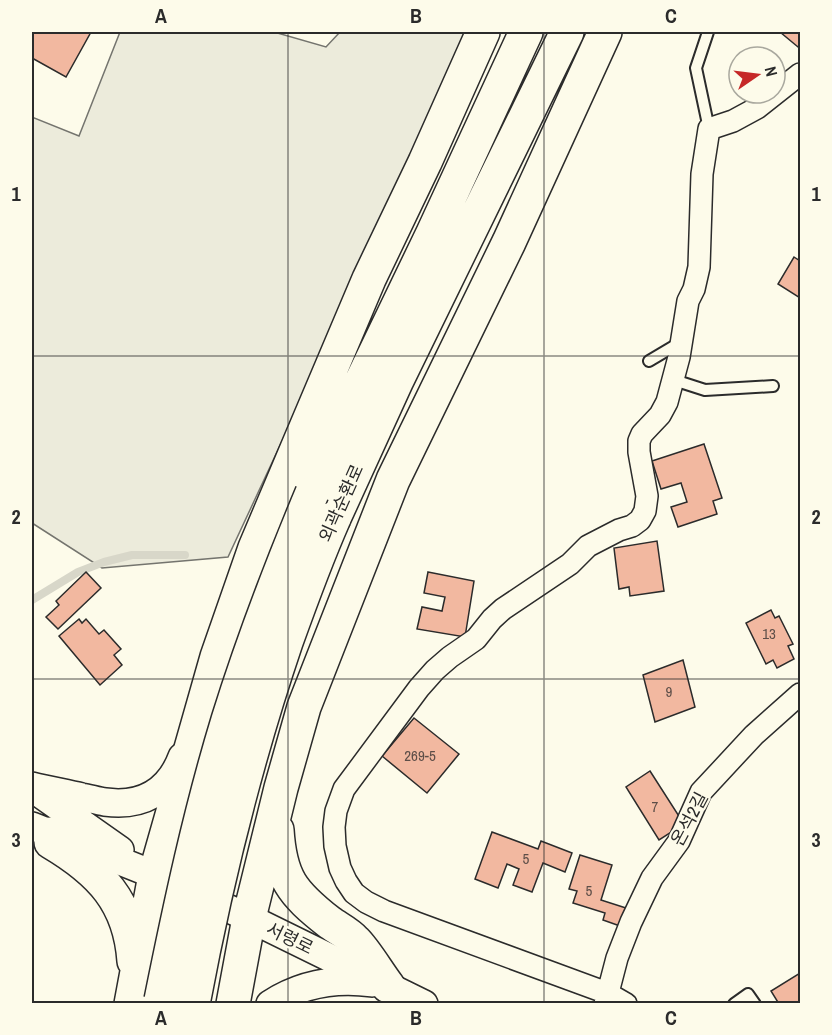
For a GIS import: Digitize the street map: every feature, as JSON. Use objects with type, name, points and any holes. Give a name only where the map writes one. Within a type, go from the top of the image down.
[{"type":"highway","points":[[156,1000],[155,875],[217,657],[255,548],[369,279],[425,162],[483,32]]},
{"type":"highway","name":"외곽순환로","points":[[156,1000],[228,721],[268,602],[339,428],[434,233],[526,32]]},
{"type":"highway","name":"외곽순환로","points":[[156,1000],[204,943],[255,740],[271,686],[321,548],[397,380],[567,32]]},
{"type":"highway","points":[[233,1004],[249,918],[304,707],[393,480],[509,242],[605,32]]},
{"type":"highway","points":[[276,809],[279,852],[286,879],[302,900],[355,940],[388,986]]},
{"type":"highway","points":[[41,830],[51,842],[71,853],[90,868],[115,897],[131,937],[134,959],[156,1000]]},
{"type":"street","points":[[626,1004],[384,911],[366,902],[351,889],[340,868],[334,840],[334,821],[344,789],[435,670],[476,639],[503,609],[570,564],[588,546],[632,526],[642,517],[647,496],[639,441],[663,409],[670,394],[680,357],[688,301],[694,289],[699,267],[702,174],[709,129],[733,121],[757,108],[801,74]]},
{"type":"street","name":"온석2길","points":[[606,998],[617,958],[635,913],[652,878],[679,841],[701,792],[754,735],[801,694]]},
{"type":"street","points":[[32,787],[104,802],[140,800],[165,786],[179,765],[185,749],[192,747]]},
{"type":"street","name":"서령로","points":[[32,787],[155,875]]},
{"type":"street","name":"서령로","points":[[41,830],[155,875],[249,918],[424,1004]]},
{"type":"street","points":[[270,1004],[296,990],[326,982],[359,981],[388,986]]},
{"type":"lane","points":[[708,32],[696,68],[709,129]]},
{"type":"lane","points":[[649,361],[681,342]]},
{"type":"lane","points":[[674,380],[705,390],[773,386]]},
{"type":"lane","points":[[734,1004],[748,994],[755,1004]]},
{"type":"shaded area","points":[[120,32],[274,32],[326,47],[340,32],[473,32],[228,557],[102,568],[32,523],[32,117],[79,136]]},
{"type":"building","points":[[32,32],[91,32],[66,77],[32,58]]},
{"type":"building","points":[[780,32],[800,32],[798,47]]},
{"type":"building","points":[[794,257],[800,261],[800,298],[778,284]]},
{"type":"building","points":[[704,444],[722,498],[713,501],[717,514],[678,527],[671,507],[687,502],[681,483],[661,489],[652,461]]},
{"type":"building","points":[[657,541],[664,591],[630,596],[629,587],[619,589],[614,548]]},
{"type":"building","points":[[86,572],[101,588],[58,629],[46,617],[59,605],[56,601]]},
{"type":"building","points":[[428,572],[474,581],[465,637],[417,629],[422,607],[442,611],[445,597],[424,593]]},
{"type":"building","points":[[771,610],[775,618],[779,616],[793,644],[788,646],[794,659],[777,668],[773,660],[766,664],[746,623]]},
{"type":"building","points":[[79,619],[82,623],[86,619],[99,634],[104,630],[121,649],[114,655],[122,665],[100,685],[59,636]]},
{"type":"building","points":[[683,660],[695,707],[655,722],[643,675]]},
{"type":"building","points":[[414,718],[459,754],[427,793],[382,756]]},
{"type":"building","points":[[650,771],[684,824],[659,840],[626,787]]},
{"type":"building","points":[[492,832],[538,849],[541,841],[572,853],[565,872],[543,863],[532,892],[513,885],[519,869],[507,864],[498,888],[475,879]]},
{"type":"building","points":[[580,855],[612,865],[601,900],[626,908],[620,926],[603,920],[605,913],[573,903],[577,891],[569,889]]},
{"type":"building","points":[[800,973],[800,1004],[779,1004],[771,991]]},
{"type":"waterway","points":[[32,600],[78,572],[104,562],[132,555],[185,555]]}]
